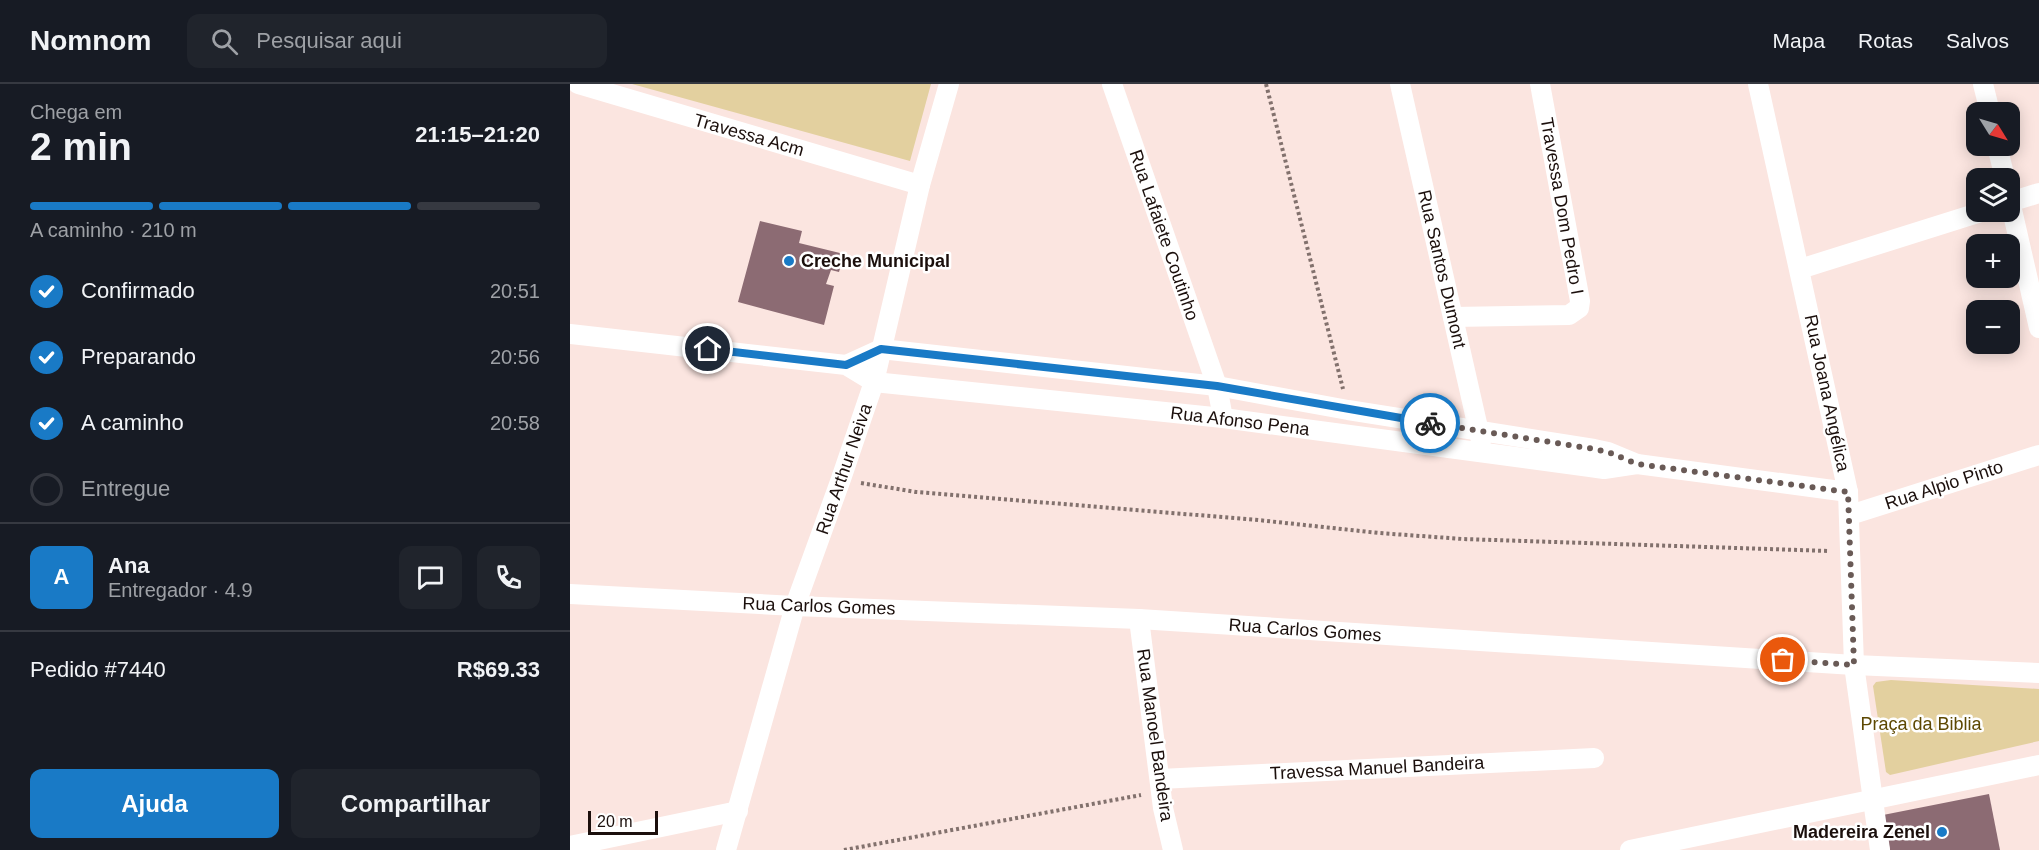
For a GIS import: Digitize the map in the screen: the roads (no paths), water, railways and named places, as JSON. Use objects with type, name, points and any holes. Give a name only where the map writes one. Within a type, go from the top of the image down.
[{"type":"street","name":"Travessa Acm","points":[[578,84],[920,185]]},
{"type":"street","name":"Rua Arthur Neiva","points":[[726,850],[795,606],[842,479],[874,382],[920,185],[949,84]]},
{"type":"street","name":"Rua Lafaiete Coutinho","points":[[1112,84],[1217,386],[1223,417]]},
{"type":"street","name":"Rua Santos Dumont","points":[[1400,84],[1483,453]]},
{"type":"street","name":"Travessa Dom Pedro I","points":[[1453,317],[1569,315],[1579,308],[1580,301],[1540,84]]},
{"type":"street","name":"Rua Joana Angélica","points":[[1758,84],[1848,492],[1854,665],[1880,850]]},
{"type":"street","points":[[1983,84],[1988,102]]},
{"type":"street","points":[[2020,199],[2039,193]]},
{"type":"street","points":[[1800,269],[1966,217]]},
{"type":"street","points":[[2015,222],[2039,328]]},
{"type":"street","name":"Rua Afonso Pena","points":[[570,334],[846,365],[874,382],[1223,417],[1604,469],[1637,464]]},
{"type":"street","name":"Rua Afonso Pena","points":[[881,349],[1217,386],[1601,451],[1637,464],[1848,492]]},
{"type":"street","points":[[846,365],[881,349]]},
{"type":"street","name":"Rua Alpio Pinto","points":[[1850,514],[2039,455]]},
{"type":"street","name":"Rua Carlos Gomes","points":[[570,594],[795,606],[1138,619],[1854,665],[2039,673]]},
{"type":"street","name":"Rua Manoel Bandeira","points":[[1138,619],[1161,785],[1173,850]]},
{"type":"street","name":"Travessa Manuel Bandeira","points":[[1161,785],[1594,758]]},
{"type":"street","points":[[1630,850],[2039,765]]},
{"type":"street","points":[[570,846],[738,811]]},
{"type":"place","name":"Creche Municipal","points":[[789,261]]},
{"type":"place","name":"Madereira Zenel","points":[[1942,832]]},
{"type":"park label","name":"Praça da Biblia","points":[[1921,724]]}]
